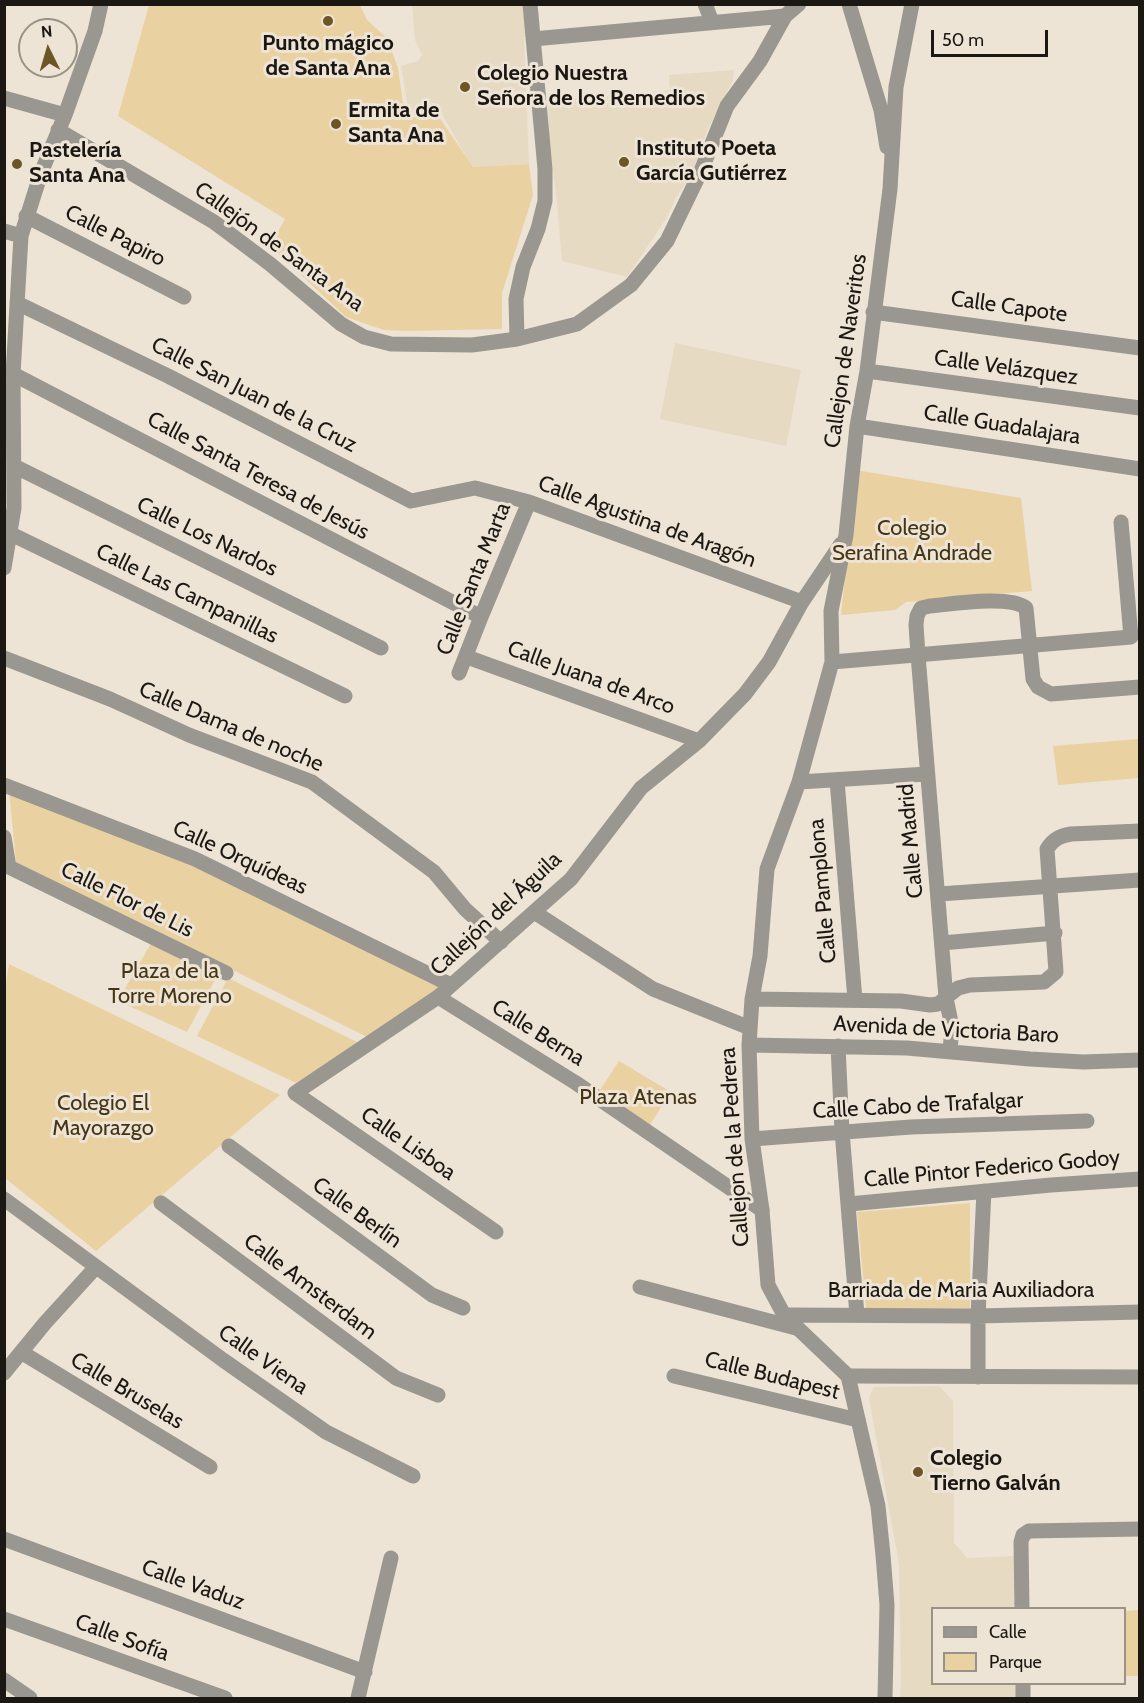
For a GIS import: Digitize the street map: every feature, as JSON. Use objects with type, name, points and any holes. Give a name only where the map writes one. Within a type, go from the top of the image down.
[{"type":"street","points":[[4,568],[14,466],[9,373],[17,303],[21,236],[26,216],[95,31],[101,4]]},
{"type":"street","points":[[517,339],[516,299],[523,267],[538,229],[545,201],[545,169],[530,4]]},
{"type":"street","points":[[705,4],[712,22]]},
{"type":"street","name":"Callejón de Santa Ana","points":[[58,130],[214,222],[270,264],[341,324],[364,337],[391,345],[471,345],[517,339],[577,324],[631,285],[667,241],[701,171],[727,106],[760,61],[786,16],[799,4]]},
{"type":"street","points":[[849,4],[881,110],[892,174]]},
{"type":"street","points":[[892,174],[896,87],[912,4]]},
{"type":"street","points":[[533,39],[786,16]]},
{"type":"street","points":[[4,98],[65,115]]},
{"type":"street","name":"Callejon de Naveritos","points":[[846,535],[857,426],[867,371],[892,174]]},
{"type":"street","name":"Calle Papiro","points":[[26,216],[184,297]]},
{"type":"street","points":[[4,231],[21,236]]},
{"type":"street","name":"Calle San Juan de la Cruz","points":[[17,303],[168,376],[411,501],[475,488]]},
{"type":"street","name":"Calle Capote","points":[[873,312],[1140,348]]},
{"type":"street","name":"Calle Velázquez","points":[[867,371],[1140,408]]},
{"type":"street","name":"Calle Santa Teresa de Jesús","points":[[9,373],[481,617]]},
{"type":"street","name":"Calle Guadalajara","points":[[857,426],[1140,469]]},
{"type":"street","name":"Calle Los Nardos","points":[[14,466],[381,648]]},
{"type":"street","name":"Calle Agustina de Aragón","points":[[475,488],[529,502],[802,602]]},
{"type":"street","name":"Calle Santa Marta","points":[[459,673],[529,502]]},
{"type":"street","points":[[832,662],[1131,637],[1133,580],[1121,522]]},
{"type":"street","name":"Calle Las Campanillas","points":[[9,532],[345,696]]},
{"type":"street","name":"Callejón del Águila","points":[[295,1093],[438,997],[571,879],[641,788],[699,741],[751,686],[769,662],[802,602],[846,535]]},
{"type":"street","name":"Callejon de la Pedrera","points":[[846,535],[831,611],[832,662],[799,782],[766,869],[760,956],[752,999],[749,1045],[752,1139],[762,1210],[768,1285],[784,1315],[848,1376]]},
{"type":"street","name":"Calle Madrid","points":[[950,1052],[952,1028],[946,998],[939,894],[927,774],[917,616],[921,608],[930,606],[1007,600],[1019,603],[1026,608],[1030,645]]},
{"type":"street","points":[[1030,645],[1033,679],[1038,687],[1051,694],[1140,687]]},
{"type":"street","name":"Calle Juana de Arco","points":[[467,657],[699,741]]},
{"type":"street","name":"Calle Dama de noche","points":[[4,658],[110,699],[189,735],[312,782],[434,872],[465,909],[501,942]]},
{"type":"street","points":[[799,782],[927,774]]},
{"type":"street","name":"Calle Pamplona","points":[[837,780],[855,1000]]},
{"type":"street","name":"Calle Orquídeas","points":[[4,785],[195,859],[451,985]]},
{"type":"street","points":[[752,999],[901,1001],[930,1005],[938,1004],[958,988],[1044,982],[1052,978],[1056,972],[1055,933],[1047,849],[1061,836],[1140,831]]},
{"type":"street","points":[[4,837],[7,862]]},
{"type":"street","name":"Calle Flor de Lis","points":[[7,862],[226,973]]},
{"type":"street","points":[[939,894],[1140,880]]},
{"type":"street","points":[[534,912],[654,989],[750,1028]]},
{"type":"street","points":[[942,943],[1055,933]]},
{"type":"street","name":"Calle Berna","points":[[438,997],[576,1083],[762,1210]]},
{"type":"street","name":"Avenida de Victoria Baro","points":[[749,1045],[907,1048],[1083,1062],[1140,1060]]},
{"type":"street","points":[[838,1046],[842,1131],[857,1315]]},
{"type":"street","name":"Calle Lisboa","points":[[295,1093],[496,1232]]},
{"type":"street","name":"Calle Cabo de Trafalgar","points":[[752,1139],[842,1131],[1087,1121]]},
{"type":"street","name":"Calle Berlín","points":[[229,1146],[432,1295],[463,1308]]},
{"type":"street","name":"Calle Pintor Federico Godoy","points":[[849,1204],[1140,1179]]},
{"type":"street","points":[[978,1377],[978,1316],[984,1191]]},
{"type":"street","name":"Calle Viena","points":[[4,1199],[326,1432],[413,1476]]},
{"type":"street","name":"Calle Amsterdam","points":[[161,1203],[396,1378],[438,1395]]},
{"type":"street","points":[[4,1372],[96,1267]]},
{"type":"street","points":[[639,1287],[800,1329]]},
{"type":"street","name":"Barriada de Maria Auxiliadora","points":[[784,1315],[978,1316],[1140,1312]]},
{"type":"street","name":"Calle Bruselas","points":[[21,1352],[210,1467]]},
{"type":"street","name":"Calle Budapest","points":[[674,1376],[858,1420]]},
{"type":"street","points":[[885,1698],[887,1616],[878,1506],[848,1376],[1140,1377]]},
{"type":"street","points":[[1022,1607],[1021,1542],[1023,1535],[1029,1531],[1140,1529]]},
{"type":"street","name":"Calle Vaduz","points":[[4,1539],[365,1672]]},
{"type":"street","points":[[358,1698],[391,1558]]},
{"type":"street","name":"Calle Sofía","points":[[4,1619],[225,1698]]},
{"type":"street","points":[[4,1680],[30,1698]]},
{"type":"shaded area","name":"Colegio Nuestra Señora de los Remedios","points":[[412,5],[525,5],[527,37],[524,37],[529,164],[472,167],[439,109],[409,114],[401,66],[418,61],[422,55],[415,40]]},
{"type":"shaded area","name":"Instituto Poeta García Gutiérrez","points":[[734,70],[733,80],[707,131],[691,176],[677,196],[666,219],[627,277],[562,261],[549,140],[548,102],[670,90],[669,75]]},
{"type":"shaded area","points":[[675,343],[801,370],[786,446],[660,419]]},
{"type":"shaded area","name":"Colegio Tierno Galván","points":[[939,1386],[953,1401],[954,1543],[967,1558],[1015,1556],[1016,1607],[931,1607],[931,1685],[1017,1685],[1017,1698],[900,1698],[899,1564],[869,1398],[874,1387]]},
{"type":"green space","points":[[149,5],[360,5],[367,20],[387,38],[398,68],[405,117],[439,117],[473,167],[529,164],[533,195],[502,293],[502,329],[384,330],[346,317],[270,246],[285,219],[118,116]]},
{"type":"green space","name":"Colegio Serafina Andrade","points":[[856,470],[1021,498],[1032,591],[906,602],[895,610],[841,615]]},
{"type":"green space","points":[[1138,739],[1139,778],[1058,785],[1053,746]]},
{"type":"green space","points":[[9,790],[225,879],[442,987],[369,1038],[16,862]]},
{"type":"green space","name":"Plaza de la Torre Moreno","points":[[154,938],[221,969],[187,1032],[118,1001]]},
{"type":"green space","name":"Colegio El Mayorazgo","points":[[9,964],[280,1095],[96,1251],[5,1178],[4,995]]},
{"type":"green space","points":[[228,978],[359,1043],[296,1083],[197,1036]]},
{"type":"green space","name":"Plaza Atenas","points":[[619,1061],[671,1092],[646,1131],[596,1096]]},
{"type":"green space","points":[[970,1203],[970,1308],[866,1308],[857,1212]]},
{"type":"green space","points":[[1139,1610],[1139,1676],[1126,1676],[1126,1611]]},
{"type":"place","name":"Punto mágico de Santa Ana","points":[[328,21]]},
{"type":"place","name":"Colegio Nuestra Señora de los Remedios","points":[[465,87]]},
{"type":"place","name":"Ermita de Santa Ana","points":[[336,124]]},
{"type":"place","name":"Instituto Poeta García Gutiérrez","points":[[624,162]]},
{"type":"place","name":"Pastelería Santa Ana","points":[[17,164]]},
{"type":"place","name":"Colegio Tierno Galván","points":[[918,1472]]}]
